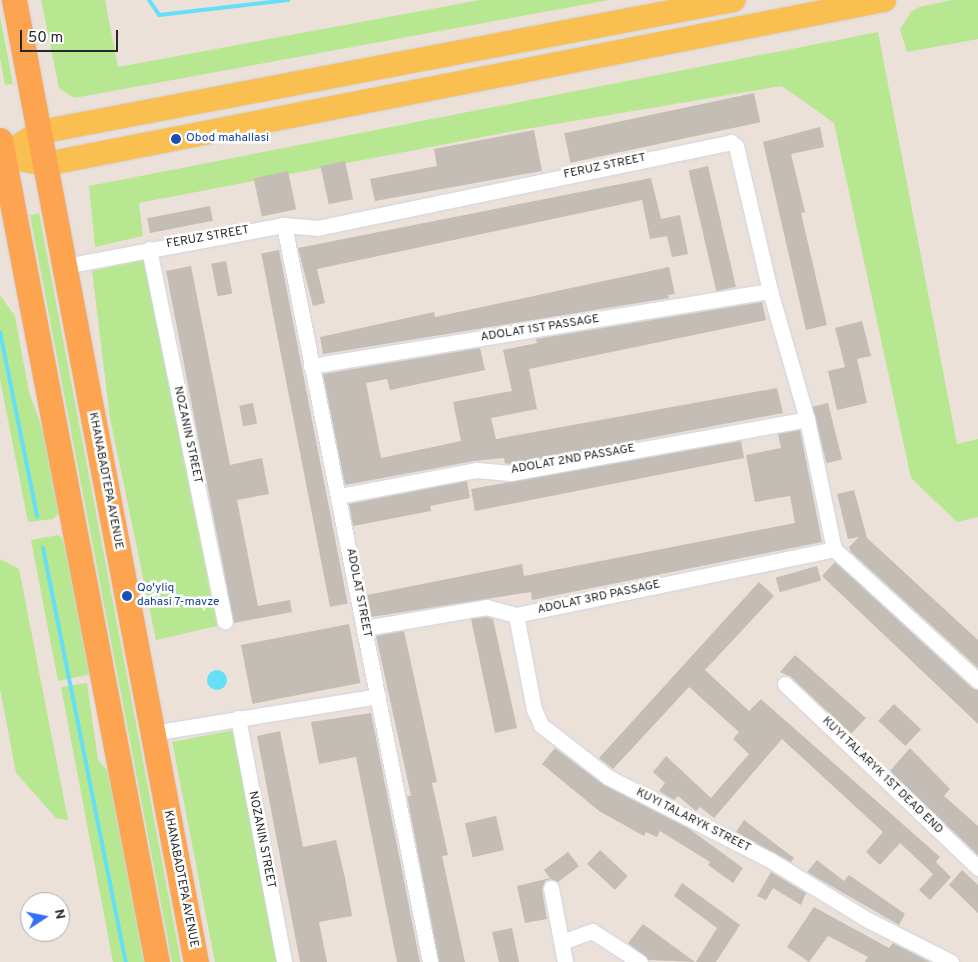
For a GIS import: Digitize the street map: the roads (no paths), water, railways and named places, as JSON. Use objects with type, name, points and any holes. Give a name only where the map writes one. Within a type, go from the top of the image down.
[{"type":"highway","name":"KHANABADTEPA AVENUE","points":[[14,0],[196,962]]},
{"type":"highway","points":[[2,148],[157,962]]},
{"type":"main road","points":[[2,148],[40,132],[734,0]]},
{"type":"main road","points":[[2,148],[46,164],[884,0]]},
{"type":"street","name":"FERUZ STREET","points":[[65,266],[284,225],[317,228],[726,141],[736,146],[770,291],[807,419],[834,549]]},
{"type":"street","name":"ADOLAT STREET","points":[[284,225],[430,962]]},
{"type":"street","name":"NOZANIN STREET","points":[[149,249],[225,621]]},
{"type":"street","name":"ADOLAT 1ST PASSAGE","points":[[311,366],[770,291]]},
{"type":"street","name":"ADOLAT 2ND PASSAGE","points":[[339,496],[476,470],[511,473],[807,419]]},
{"type":"street","points":[[834,549],[978,682]]},
{"type":"street","name":"ADOLAT 3RD PASSAGE","points":[[365,628],[486,607],[516,615],[834,549]]},
{"type":"street","name":"KUYI TALARYK STREET","points":[[516,615],[534,709],[540,725],[608,777],[770,860],[868,920],[951,962]]},
{"type":"street","name":"KUYI TALARYK 1ST DEAD END","points":[[785,684],[978,868]]},
{"type":"street","points":[[152,733],[378,696]]},
{"type":"street","name":"NOZANIN STREET","points":[[238,718],[284,962]]},
{"type":"street","points":[[551,888],[565,962]]},
{"type":"street","points":[[562,942],[592,931],[640,962]]},
{"type":"water","points":[[217,670],[224,673],[227,680],[224,687],[217,690],[210,687],[207,680],[210,673]]},
{"type":"waterway","points":[[149,0],[159,15],[288,0]]},
{"type":"waterway","points":[[0,332],[37,516]]},
{"type":"waterway","points":[[43,548],[126,962]]},
{"type":"place","name":"Obod mahallasi","points":[[176,139]]},
{"type":"place","name":"Qo'yliq dahasi 7-mavze","points":[[127,596]]}]
